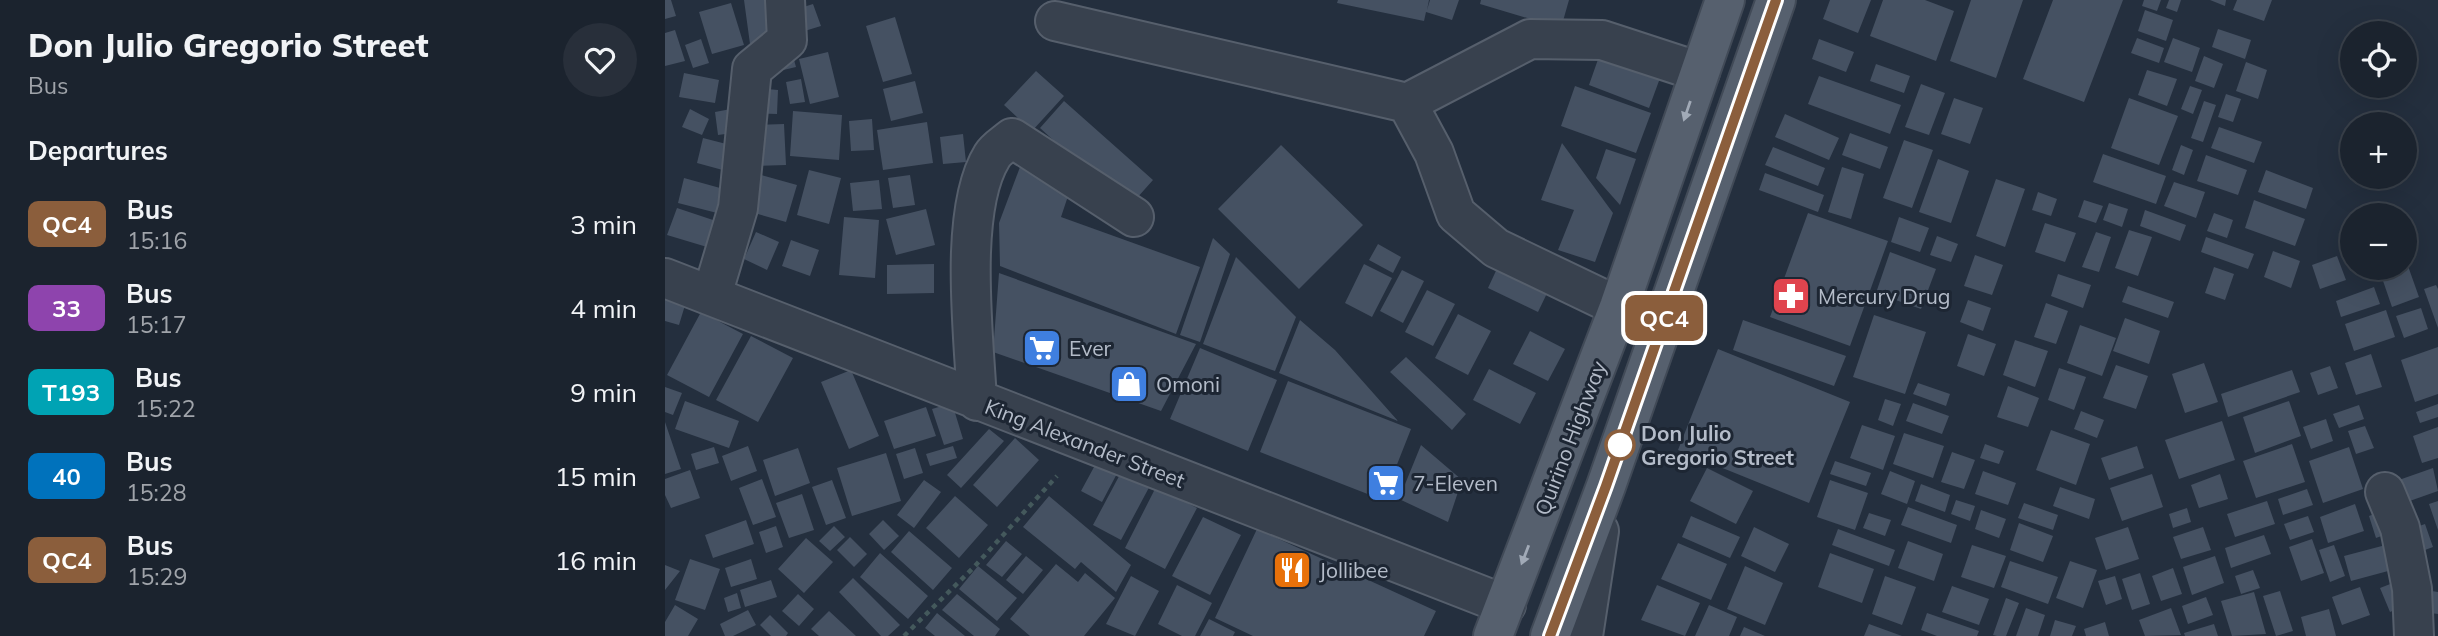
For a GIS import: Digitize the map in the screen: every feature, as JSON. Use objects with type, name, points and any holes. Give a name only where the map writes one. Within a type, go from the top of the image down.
[{"type":"main road","name":"Quirino Highway","points":[[1499,621],[1619,307],[1725,0]]},
{"type":"main road","points":[[1550,636],[1606,486],[1776,0]]},
{"type":"street","points":[[712,295],[738,208],[752,69],[787,40],[785,0]]},
{"type":"street","points":[[1055,21],[1407,103],[1529,39],[1602,40],[1700,72]]},
{"type":"street","points":[[1407,103],[1434,153],[1456,214],[1496,248],[1619,307]]},
{"type":"street","points":[[977,401],[971,253],[977,192],[992,155],[1012,138],[1135,217]]},
{"type":"street","name":"King Alexander Street","points":[[665,278],[977,401],[1499,621]]},
{"type":"street","points":[[1583,636],[1606,486]]},
{"type":"street","points":[[2385,492],[2400,528],[2412,589],[2414,636]]},
{"type":"path","points":[[904,636],[974,567],[1056,478]]},
{"type":"building","points":[[665,0],[671,0],[676,16],[665,19]]},
{"type":"building","points":[[744,0],[776,0],[781,40],[750,44]]},
{"type":"building","points":[[1338,0],[1429,0],[1427,10],[1430,0],[1459,0],[1452,20],[1426,12],[1424,21],[1337,3]]},
{"type":"building","points":[[1481,0],[1569,0],[1561,28],[1480,4]]},
{"type":"building","points":[[1830,0],[1871,0],[1858,33],[1823,19]]},
{"type":"building","points":[[1883,0],[1925,0],[1954,11],[1936,61],[1870,36]]},
{"type":"building","points":[[1971,0],[2023,0],[1996,78],[1950,61]]},
{"type":"building","points":[[2053,0],[2123,0],[2084,102],[2023,79]]},
{"type":"building","points":[[2144,0],[2161,0],[2157,11],[2142,6]]},
{"type":"building","points":[[2169,0],[2181,0],[2177,12],[2166,8]]},
{"type":"building","points":[[2210,0],[2226,0],[2225,6]]},
{"type":"building","points":[[2237,0],[2272,0],[2264,21],[2233,10]]},
{"type":"building","points":[[731,3],[744,45],[712,54],[699,12]]},
{"type":"building","points":[[813,4],[821,26],[798,33],[791,11]]},
{"type":"building","points":[[2145,10],[2173,20],[2166,41],[2138,31]]},
{"type":"building","points":[[895,17],[912,74],[883,82],[866,26]]},
{"type":"building","points":[[2218,29],[2251,40],[2245,59],[2212,47]]},
{"type":"building","points":[[675,30],[685,61],[665,66],[665,33]]},
{"type":"building","points":[[2137,38],[2164,48],[2159,63],[2131,53]]},
{"type":"building","points":[[2173,38],[2200,48],[2192,72],[2164,62]]},
{"type":"building","points":[[701,39],[709,63],[693,68],[685,45]]},
{"type":"building","points":[[1819,39],[1854,52],[1846,72],[1812,59]]},
{"type":"building","points":[[1602,48],[1663,70],[1649,108],[1589,85]]},
{"type":"building","points":[[791,49],[796,67],[779,71]]},
{"type":"building","points":[[828,52],[839,97],[810,104],[799,59]]},
{"type":"building","points":[[2204,56],[2223,64],[2214,88],[2195,81]]},
{"type":"building","points":[[2246,62],[2267,70],[2258,99],[2236,91]]},
{"type":"building","points":[[1876,64],[1910,76],[1904,93],[1870,81]]},
{"type":"building","points":[[2147,70],[2177,79],[2167,106],[2138,95]]},
{"type":"building","points":[[1036,71],[1064,96],[1032,131],[1004,105]]},
{"type":"building","points":[[684,73],[719,80],[715,103],[679,97]]},
{"type":"building","points":[[1819,76],[1901,105],[1890,134],[1808,104]]},
{"type":"building","points":[[801,79],[805,102],[790,104],[786,82]]},
{"type":"building","points":[[915,81],[923,113],[891,121],[883,89]]},
{"type":"building","points":[[1921,84],[1945,93],[1929,135],[1905,127]]},
{"type":"building","points":[[1575,86],[1651,113],[1636,153],[1561,126]]},
{"type":"building","points":[[2190,86],[2202,90],[2193,114],[2181,109]]},
{"type":"building","points":[[755,88],[778,90],[777,114],[753,113]]},
{"type":"building","points":[[2226,94],[2241,99],[2233,122],[2218,117]]},
{"type":"building","points":[[1954,98],[1983,108],[1970,144],[1941,134]]},
{"type":"building","points":[[2129,98],[2178,116],[2159,165],[2111,148]]},
{"type":"building","points":[[1064,101],[1153,180],[1128,208],[1040,128]]},
{"type":"building","points":[[2204,101],[2216,105],[2203,142],[2191,138]]},
{"type":"building","points":[[736,108],[740,132],[718,135],[715,112]]},
{"type":"building","points":[[690,109],[709,119],[702,135],[682,127]]},
{"type":"building","points":[[793,111],[842,115],[839,160],[790,156]]},
{"type":"building","points":[[1785,114],[1839,138],[1829,160],[1775,137]]},
{"type":"building","points":[[872,119],[874,150],[851,151],[849,121]]},
{"type":"building","points":[[927,122],[933,163],[883,170],[877,130]]},
{"type":"building","points":[[784,124],[786,165],[753,166],[752,125]]},
{"type":"building","points":[[2219,127],[2262,142],[2254,163],[2211,148]]},
{"type":"building","points":[[1850,133],[1888,147],[1880,169],[1842,155]]},
{"type":"building","points":[[963,134],[966,162],[943,164],[940,137]]},
{"type":"building","points":[[703,138],[738,147],[730,172],[697,163]]},
{"type":"building","points":[[1904,140],[1933,150],[1912,208],[1883,198]]},
{"type":"building","points":[[1562,143],[1613,213],[1595,262],[1558,250],[1574,210],[1541,200]]},
{"type":"building","points":[[1281,145],[1363,225],[1299,289],[1218,209]]},
{"type":"building","points":[[2181,145],[2193,150],[2184,175],[2172,170]]},
{"type":"building","points":[[1773,147],[1825,168],[1818,186],[1765,165]]},
{"type":"building","points":[[1606,149],[1636,159],[1620,205],[1596,178]]},
{"type":"building","points":[[2103,154],[2166,176],[2156,204],[2093,182]]},
{"type":"building","points":[[2206,155],[2247,170],[2238,195],[2197,181]]},
{"type":"building","points":[[1938,159],[1969,171],[1951,223],[1919,212]]},
{"type":"building","points":[[1020,167],[1071,187],[1061,217],[1200,267],[1176,334],[1000,266],[999,223]]},
{"type":"building","points":[[1842,167],[1864,174],[1851,219],[1828,212]]},
{"type":"building","points":[[809,170],[841,178],[829,224],[797,215]]},
{"type":"building","points":[[2266,170],[2313,188],[2306,209],[2258,192]]},
{"type":"building","points":[[754,173],[797,185],[786,222],[744,210]]},
{"type":"building","points":[[1765,173],[1824,195],[1818,212],[1759,190]]},
{"type":"building","points":[[910,175],[915,205],[893,208],[888,178]]},
{"type":"building","points":[[684,178],[731,191],[725,215],[678,203]]},
{"type":"building","points":[[1996,179],[2025,189],[2005,247],[1976,236]]},
{"type":"building","points":[[879,180],[882,209],[853,211],[850,183]]},
{"type":"building","points":[[2174,182],[2205,192],[2196,218],[2164,206]]},
{"type":"building","points":[[2038,192],[2057,199],[2051,216],[2032,210]]},
{"type":"building","points":[[2084,200],[2103,206],[2096,223],[2078,217]]},
{"type":"building","points":[[2254,200],[2305,219],[2295,246],[2245,228]]},
{"type":"building","points":[[2109,203],[2128,209],[2122,227],[2103,220]]},
{"type":"building","points":[[677,208],[725,224],[717,250],[667,235]]},
{"type":"building","points":[[926,209],[935,245],[896,255],[886,219]]},
{"type":"building","points":[[2145,210],[2186,225],[2180,241],[2140,226]]},
{"type":"building","points":[[1808,213],[1888,241],[1850,346],[1770,317]]},
{"type":"building","points":[[2214,213],[2233,220],[2227,238],[2207,231]]},
{"type":"building","points":[[844,217],[879,220],[875,278],[839,275]]},
{"type":"building","points":[[1899,217],[1929,228],[1920,252],[1891,242]]},
{"type":"building","points":[[2045,223],[2076,233],[2065,262],[2035,252]]},
{"type":"building","points":[[2129,230],[2152,237],[2138,276],[2115,268]]},
{"type":"building","points":[[756,232],[779,242],[767,270],[744,259]]},
{"type":"building","points":[[2096,232],[2111,237],[2099,272],[2082,267]]},
{"type":"building","points":[[1937,236],[1958,244],[1951,262],[1930,255]]},
{"type":"building","points":[[2206,237],[2254,254],[2248,269],[2201,252]]},
{"type":"building","points":[[1213,238],[1230,254],[1200,342],[1180,335]]},
{"type":"building","points":[[791,240],[819,250],[810,276],[782,266]]},
{"type":"building","points":[[1378,244],[1401,257],[1393,273],[1369,260]]},
{"type":"building","points":[[2273,251],[2300,261],[2291,288],[2264,277]]},
{"type":"building","points":[[1890,252],[1936,269],[1921,309],[1876,293]]},
{"type":"building","points":[[1975,255],[2003,265],[1992,295],[1964,286]]},
{"type":"building","points":[[2337,256],[2340,280],[2346,280],[2320,289],[2312,265]]},
{"type":"building","points":[[1236,257],[1296,317],[1275,371],[1203,344]]},
{"type":"building","points":[[1501,260],[1551,285],[1538,312],[1488,288]]},
{"type":"building","points":[[934,264],[934,293],[887,294],[887,265]]},
{"type":"building","points":[[1364,264],[1392,278],[1372,317],[1345,303]]},
{"type":"building","points":[[2214,267],[2234,274],[2225,300],[2205,293]]},
{"type":"building","points":[[1402,270],[1424,281],[1403,323],[1380,311]]},
{"type":"building","points":[[999,273],[1196,344],[1161,411],[993,352]]},
{"type":"building","points":[[2058,274],[2091,285],[2083,308],[2051,296]]},
{"type":"building","points":[[2383,280],[2413,280],[2419,297],[2392,307]]},
{"type":"building","points":[[2436,285],[2438,289],[2438,328],[2424,289]]},
{"type":"building","points":[[2128,286],[2174,302],[2168,318],[2122,302]]},
{"type":"building","points":[[2374,287],[2380,304],[2341,317],[2336,301]]},
{"type":"building","points":[[1427,290],[1455,304],[1433,346],[1405,332]]},
{"type":"building","points":[[665,296],[686,302],[679,325],[665,321]]},
{"type":"building","points":[[1968,300],[1991,308],[1983,331],[1960,322]]},
{"type":"building","points":[[2046,303],[2068,311],[2056,344],[2034,337]]},
{"type":"building","points":[[2421,308],[2428,329],[2404,338],[2396,316]]},
{"type":"building","points":[[2386,310],[2395,337],[2354,351],[2345,324]]},
{"type":"building","points":[[701,312],[743,334],[709,397],[667,375]]},
{"type":"building","points":[[1458,314],[1491,331],[1468,375],[1435,358]]},
{"type":"building","points":[[1874,315],[1926,332],[1905,394],[1853,377]]},
{"type":"building","points":[[2125,318],[2160,331],[2149,364],[2113,351]]},
{"type":"building","points":[[1300,320],[1335,350],[1398,421],[1279,373]]},
{"type":"building","points":[[1743,320],[1846,356],[1834,386],[1733,350]]},
{"type":"building","points":[[2080,325],[2116,338],[2102,376],[2067,363]]},
{"type":"building","points":[[1530,331],[1565,349],[1548,381],[1513,364]]},
{"type":"building","points":[[1968,334],[1996,344],[1984,376],[1957,366]]},
{"type":"building","points":[[751,336],[793,358],[758,422],[716,400]]},
{"type":"building","points":[[2015,340],[2048,351],[2035,387],[2003,375]]},
{"type":"building","points":[[2438,347],[2438,394],[2415,402],[2401,360]]},
{"type":"building","points":[[1200,348],[1277,380],[1248,451],[1170,419]]},
{"type":"building","points":[[1718,349],[1850,402],[1809,503],[1678,450]]},
{"type":"building","points":[[2371,354],[2382,387],[2356,395],[2345,363]]},
{"type":"building","points":[[1406,357],[1466,414],[1452,430],[1390,372]]},
{"type":"building","points":[[2204,363],[2218,402],[2185,413],[2172,374]]},
{"type":"building","points":[[2116,365],[2148,376],[2136,409],[2103,398]]},
{"type":"building","points":[[2330,366],[2338,388],[2318,395],[2310,373]]},
{"type":"building","points":[[2059,368],[2086,377],[2074,410],[2048,400]]},
{"type":"building","points":[[1489,369],[1536,393],[1520,424],[1473,400]]},
{"type":"building","points":[[851,370],[879,436],[849,449],[821,382]]},
{"type":"building","points":[[2292,370],[2300,392],[2228,417],[2221,394]]},
{"type":"building","points":[[1288,381],[1411,429],[1383,500],[1260,452]]},
{"type":"building","points":[[1918,383],[1950,394],[1946,406],[1913,394]]},
{"type":"building","points":[[2008,386],[2039,398],[2028,427],[1997,417]]},
{"type":"building","points":[[665,387],[682,393],[673,415],[665,412]]},
{"type":"building","points":[[1885,399],[1901,404],[1893,426],[1878,420]]},
{"type":"building","points":[[685,401],[739,421],[729,448],[675,429]]},
{"type":"building","points":[[2289,401],[2301,436],[2255,453],[2243,417]]},
{"type":"building","points":[[952,403],[963,439],[944,445],[932,409]]},
{"type":"building","points":[[1913,403],[1949,416],[1942,434],[1906,421]]},
{"type":"building","points":[[2438,404],[2438,417],[2420,423],[2416,412]]},
{"type":"building","points":[[2359,405],[2364,419],[2339,428],[2333,414]]},
{"type":"building","points":[[926,407],[936,436],[894,449],[884,421]]},
{"type":"building","points":[[2081,411],[2104,420],[2097,438],[2074,429]]},
{"type":"building","points":[[2326,419],[2333,441],[2311,449],[2303,427]]},
{"type":"building","points":[[2222,421],[2235,460],[2179,479],[2165,440]]},
{"type":"building","points":[[665,422],[681,469],[665,474]]},
{"type":"building","points":[[1862,425],[1895,436],[1883,470],[1850,458]]},
{"type":"building","points":[[2365,426],[2374,448],[2356,454],[2348,431]]},
{"type":"building","points":[[2438,427],[2438,458],[2422,463],[2413,436]]},
{"type":"building","points":[[989,429],[1004,441],[961,488],[947,475]]},
{"type":"building","points":[[2051,430],[2090,444],[2076,485],[2036,470]]},
{"type":"building","points":[[1904,433],[1944,446],[1933,478],[1893,464]]},
{"type":"building","points":[[1015,438],[1039,460],[997,507],[973,485]]},
{"type":"building","points":[[1985,444],[2004,451],[1999,464],[1980,458]]},
{"type":"building","points":[[2292,444],[2305,482],[2256,498],[2243,461]]},
{"type":"building","points":[[1421,445],[1462,480],[1448,522],[1399,499]]},
{"type":"building","points":[[748,446],[757,471],[731,481],[722,456]]},
{"type":"building","points":[[953,446],[957,458],[930,466],[926,454]]},
{"type":"building","points":[[2137,446],[2144,468],[2109,480],[2101,458]]},
{"type":"building","points":[[714,447],[719,463],[696,470],[691,454]]},
{"type":"building","points":[[2349,447],[2363,489],[2323,503],[2309,461]]},
{"type":"building","points":[[798,448],[810,483],[775,496],[763,460]]},
{"type":"building","points":[[915,448],[923,473],[904,479],[896,454]]},
{"type":"building","points":[[1952,452],[1975,460],[1964,489],[1941,482]]},
{"type":"building","points":[[886,453],[901,501],[852,516],[837,468]]},
{"type":"building","points":[[1100,456],[1121,466],[1102,502],[1081,491]]},
{"type":"building","points":[[1835,461],[1871,473],[1866,486],[1830,474]]},
{"type":"building","points":[[1125,465],[1153,480],[1121,540],[1093,525]]},
{"type":"building","points":[[1707,468],[1753,491],[1736,524],[1690,501]]},
{"type":"building","points":[[2433,468],[2438,491],[2404,503],[2396,481]]},
{"type":"building","points":[[690,470],[700,498],[671,508],[665,495],[665,479]]},
{"type":"building","points":[[1890,471],[1915,481],[1907,504],[1881,494]]},
{"type":"building","points":[[1983,471],[2016,483],[2008,505],[1975,494]]},
{"type":"building","points":[[2152,474],[2163,507],[2122,521],[2110,488]]},
{"type":"building","points":[[2220,474],[2228,499],[2199,508],[2191,485]]},
{"type":"building","points":[[762,479],[776,517],[753,525],[739,488]]},
{"type":"building","points":[[832,480],[846,518],[826,525],[812,487]]},
{"type":"building","points":[[924,480],[941,492],[914,528],[897,515]]},
{"type":"building","points":[[1830,480],[1868,493],[1855,530],[1817,517]]},
{"type":"building","points":[[1921,484],[1950,495],[1945,512],[1915,501]]},
{"type":"building","points":[[1156,487],[1197,508],[1165,569],[1125,548]]},
{"type":"building","points":[[2060,487],[2095,499],[2089,519],[2053,506]]},
{"type":"building","points":[[2307,489],[2313,505],[2283,515],[2278,499]]},
{"type":"building","points":[[802,494],[814,530],[789,538],[776,503]]},
{"type":"building","points":[[955,496],[988,525],[959,558],[926,528]]},
{"type":"building","points":[[1049,496],[1131,565],[1116,592],[1081,562],[1075,569],[1023,527]]},
{"type":"building","points":[[1956,500],[1975,506],[1970,521],[1951,514]]},
{"type":"building","points":[[2267,501],[2275,524],[2235,537],[2227,514]]},
{"type":"building","points":[[2438,501],[2438,530],[2429,504]]},
{"type":"building","points":[[2024,503],[2058,515],[2053,530],[2018,518]]},
{"type":"building","points":[[2355,504],[2364,531],[2328,543],[2320,517]]},
{"type":"building","points":[[1908,507],[1957,525],[1951,543],[1901,525]]},
{"type":"building","points":[[2187,508],[2191,522],[2173,528],[2169,514]]},
{"type":"building","points":[[1981,510],[2006,519],[1999,538],[1975,529]]},
{"type":"building","points":[[2379,512],[2387,534],[2376,538],[2369,516]]},
{"type":"building","points":[[1869,513],[1891,520],[1885,536],[1863,528]]},
{"type":"building","points":[[1691,516],[1740,537],[1730,558],[1682,537]]},
{"type":"building","points":[[2308,516],[2314,532],[2290,540],[2284,524]]},
{"type":"building","points":[[1203,517],[1241,535],[1210,595],[1172,576]]},
{"type":"building","points":[[746,520],[754,544],[713,558],[705,535]]},
{"type":"building","points":[[883,520],[899,536],[884,550],[869,534]]},
{"type":"building","points":[[2019,523],[2053,536],[2043,562],[2010,550]]},
{"type":"building","points":[[2425,524],[2433,547],[2414,554],[2405,531]]},
{"type":"building","points":[[776,526],[783,547],[766,553],[759,532]]},
{"type":"building","points":[[834,526],[845,537],[830,551],[819,541]]},
{"type":"building","points":[[1754,527],[1789,544],[1775,572],[1741,556]]},
{"type":"building","points":[[2128,527],[2139,559],[2106,570],[2095,538]]},
{"type":"building","points":[[2203,527],[2211,550],[2181,559],[2173,537]]},
{"type":"building","name":"Jollibee","points":[[1257,529],[1436,611],[1424,636],[1253,636],[1215,618]]},
{"type":"building","points":[[1838,529],[1895,550],[1889,566],[1832,545]]},
{"type":"building","points":[[909,531],[952,568],[933,590],[891,552]]},
{"type":"building","points":[[2264,535],[2271,554],[2231,568],[2225,548]]},
{"type":"building","points":[[850,537],[867,554],[854,567],[837,550]]},
{"type":"building","points":[[806,538],[833,562],[804,593],[778,569]]},
{"type":"building","points":[[2312,539],[2324,573],[2301,581],[2289,547]]},
{"type":"building","points":[[1006,541],[1022,554],[1002,577],[986,565]]},
{"type":"building","points":[[1908,541],[1943,554],[1934,581],[1898,568]]},
{"type":"building","points":[[2397,542],[2403,567],[2351,581],[2344,556]]},
{"type":"building","points":[[1678,543],[1727,564],[1711,600],[1661,579]]},
{"type":"building","points":[[1972,545],[2006,556],[1994,588],[1961,577]]},
{"type":"building","points":[[2334,545],[2345,576],[2330,582],[2319,550]]},
{"type":"building","points":[[880,553],[928,596],[908,619],[860,577]]},
{"type":"building","points":[[1830,553],[1874,569],[1862,603],[1818,587]]},
{"type":"building","points":[[1026,556],[1043,570],[1023,594],[1006,580]]},
{"type":"building","points":[[2215,556],[2224,583],[2192,595],[2183,567]]},
{"type":"building","points":[[690,559],[720,569],[705,610],[675,600]]},
{"type":"building","points":[[751,559],[757,579],[731,587],[725,568]]},
{"type":"building","points":[[2010,561],[2058,577],[2048,604],[2001,587]]},
{"type":"building","points":[[2070,561],[2097,570],[2083,608],[2056,598]]},
{"type":"building","points":[[1056,564],[1078,582],[1085,573],[1115,598],[1084,636],[1030,636],[1010,619]]},
{"type":"building","points":[[665,565],[680,571],[665,590]]},
{"type":"building","points":[[978,566],[1017,598],[997,621],[959,589]]},
{"type":"building","points":[[1745,566],[1783,583],[1765,625],[1727,609]]},
{"type":"building","points":[[2173,568],[2182,594],[2161,601],[2152,576]]},
{"type":"building","points":[[2253,570],[2260,588],[2241,594],[2235,576]]},
{"type":"building","points":[[2140,573],[2150,604],[2132,610],[2122,579]]},
{"type":"building","points":[[1131,576],[1159,591],[1135,636],[1106,624]]},
{"type":"building","points":[[1885,576],[1916,587],[1902,625],[1872,614]]},
{"type":"building","points":[[2115,576],[2122,599],[2106,605],[2098,581]]},
{"type":"building","points":[[853,578],[900,625],[888,636],[881,636],[839,592]]},
{"type":"building","points":[[771,580],[777,597],[745,607],[740,590]]},
{"type":"building","points":[[2398,581],[2408,604],[2390,612],[2380,588]]},
{"type":"building","points":[[1177,585],[1212,603],[1195,636],[1182,636],[1158,624]]},
{"type":"building","points":[[1657,585],[1700,603],[1685,636],[1641,620]]},
{"type":"building","points":[[1952,586],[1989,599],[1979,625],[1942,612]]},
{"type":"building","points":[[2360,587],[2370,615],[2342,625],[2332,597]]},
{"type":"building","points":[[2419,589],[2438,592],[2438,614],[2416,611]]},
{"type":"building","points":[[2280,591],[2293,631],[2276,636],[2263,596]]},
{"type":"building","points":[[2254,592],[2266,634],[2232,636],[2221,601]]},
{"type":"building","points":[[737,593],[741,608],[728,612],[724,598]]},
{"type":"building","points":[[798,594],[814,609],[799,626],[782,611]]},
{"type":"building","points":[[957,594],[1000,629],[995,636],[974,636],[942,610]]},
{"type":"building","points":[[2206,597],[2213,615],[2188,624],[2182,606]]},
{"type":"building","points":[[2006,598],[2019,603],[2006,636],[1993,635]]},
{"type":"building","points":[[675,605],[698,619],[688,636],[665,636],[665,622]]},
{"type":"building","points":[[1709,605],[1737,617],[1729,636],[1695,636]]},
{"type":"building","points":[[2026,608],[2045,615],[2038,636],[2016,636]]},
{"type":"building","points":[[2171,608],[2181,635],[2145,636],[2139,620]]},
{"type":"building","points":[[2329,609],[2336,636],[2306,636],[2301,617]]},
{"type":"building","points":[[748,610],[756,625],[733,636],[725,636],[720,624]]},
{"type":"building","points":[[829,611],[856,636],[819,636],[811,629]]},
{"type":"building","points":[[937,613],[965,636],[935,636],[925,628]]},
{"type":"building","points":[[1927,613],[1979,631],[1977,636],[1937,636],[1921,630]]},
{"type":"building","points":[[770,615],[788,633],[786,636],[771,636],[760,625]]},
{"type":"building","points":[[1209,619],[1235,632],[1233,636],[1200,636]]},
{"type":"building","points":[[2055,620],[2076,626],[2072,636],[2050,636]]},
{"type":"building","points":[[2105,622],[2109,636],[2086,636],[2084,629]]},
{"type":"building","points":[[1869,624],[1902,636],[1864,636]]},
{"type":"building","points":[[2214,624],[2218,636],[2185,636],[2184,633]]},
{"type":"building","points":[[1744,627],[1765,636],[1740,636]]},
{"type":"bus line","name":"QC4","points":[[1550,636],[1606,486],[1776,0]]},
{"type":"place","name":"Mercury Drug","points":[[1791,296]]},
{"type":"place","name":"Ever","points":[[1042,348]]},
{"type":"place","name":"Omoni","points":[[1129,384]]},
{"type":"place","name":"Don Julio Gregorio Street","points":[[1620,445]]},
{"type":"place","name":"7-Eleven","points":[[1386,483]]},
{"type":"place","name":"Jollibee","points":[[1292,570]]}]
